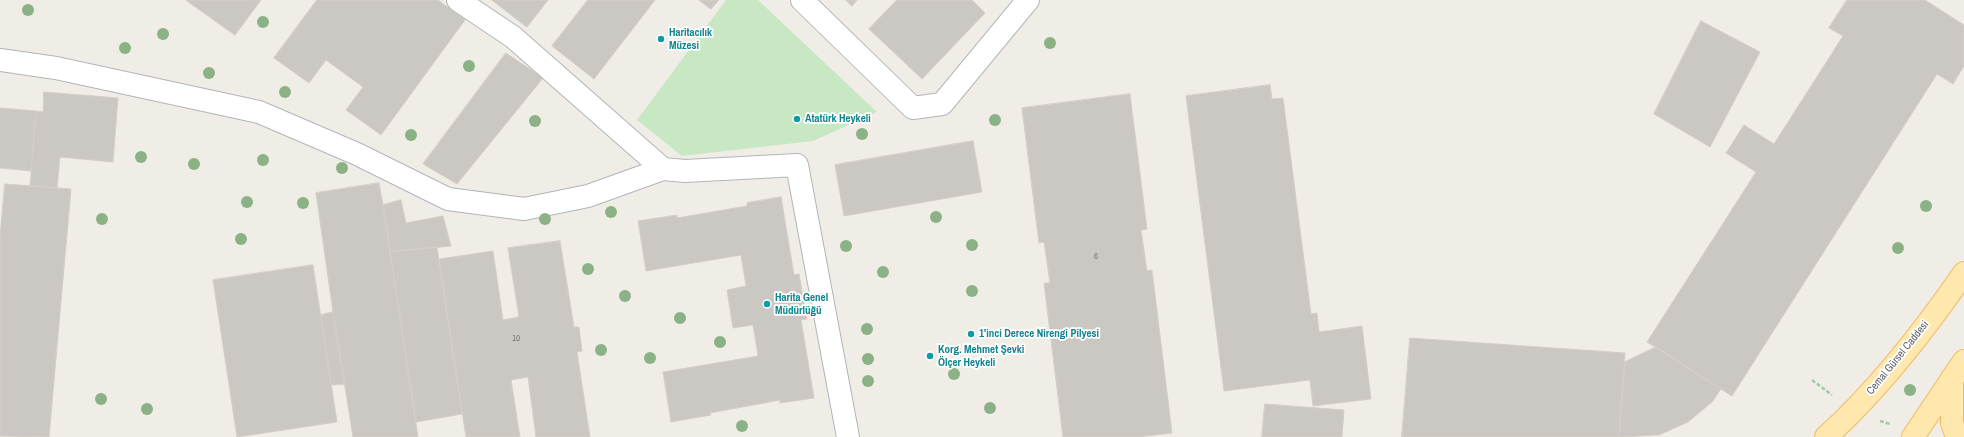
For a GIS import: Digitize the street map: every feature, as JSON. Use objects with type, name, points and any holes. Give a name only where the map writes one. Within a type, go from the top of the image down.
[{"type":"main road","name":"Cemal Gürsel Caddesi","points":[[1826,437],[1854,411],[1905,351],[1964,273]]},
{"type":"main road","points":[[1912,437],[1958,369]]},
{"type":"main road","points":[[1957,437],[1952,423],[1958,369]]},
{"type":"street","points":[[458,0],[513,37],[663,169]]},
{"type":"street","points":[[802,0],[913,108],[942,104],[1024,1]]},
{"type":"street","points":[[0,60],[56,68],[260,112],[357,154],[448,199],[524,210],[588,196],[663,169],[685,171],[797,165],[848,437]]},
{"type":"green space","points":[[726,0],[758,0],[877,112],[813,141],[682,156],[637,120]]},
{"type":"building","points":[[186,0],[261,0],[235,35]]},
{"type":"building","points":[[317,0],[438,0],[465,20],[381,135],[346,110],[363,87],[326,60],[309,83],[274,58]]},
{"type":"building","points":[[492,0],[548,0],[527,27]]},
{"type":"building","points":[[588,0],[655,0],[594,79],[552,46]]},
{"type":"building","points":[[699,0],[719,0],[711,9]]},
{"type":"building","points":[[846,0],[857,0],[852,6]]},
{"type":"building","points":[[897,0],[972,0],[985,13],[922,79],[869,29]]},
{"type":"building","points":[[1847,0],[1925,0],[1964,25],[1964,66],[1953,84],[1937,74],[1732,396],[1647,342],[1756,172],[1726,153],[1744,125],[1774,144],[1843,36],[1829,28]]},
{"type":"building","points":[[1701,21],[1760,52],[1710,147],[1654,114]]},
{"type":"building","points":[[506,53],[543,78],[457,184],[423,164]]},
{"type":"building","points":[[1270,85],[1272,99],[1283,98],[1311,314],[1317,313],[1319,332],[1362,326],[1371,399],[1313,406],[1310,380],[1224,391],[1186,96]]},
{"type":"building","points":[[44,92],[118,98],[113,162],[60,157],[57,188],[30,186],[36,111],[43,112]]},
{"type":"building","points":[[1130,94],[1147,229],[1141,230],[1147,271],[1152,270],[1172,433],[1138,437],[1063,437],[1044,283],[1050,283],[1044,242],[1039,243],[1022,108]]},
{"type":"building","points":[[0,108],[36,111],[31,171],[0,168]]},
{"type":"building","points":[[973,141],[982,192],[844,216],[835,165]]},
{"type":"building","points":[[379,183],[418,437],[353,437],[333,312],[316,193]]},
{"type":"building","points":[[5,184],[71,189],[49,437],[0,436],[0,237]]},
{"type":"building","name":"Harita Genel Müdürlüğü","points":[[781,197],[794,275],[799,274],[807,319],[801,320],[814,398],[780,403],[780,400],[671,422],[663,372],[758,356],[753,325],[733,328],[727,290],[746,286],[741,255],[646,271],[638,221],[677,215],[677,218],[747,206],[747,203]]},
{"type":"building","points":[[401,200],[406,223],[443,216],[451,246],[390,252],[383,205]]},
{"type":"building","points":[[560,241],[574,327],[579,327],[582,351],[577,352],[590,437],[536,437],[528,377],[511,380],[520,437],[466,437],[439,259],[493,251],[503,320],[519,317],[508,248]]},
{"type":"building","points":[[437,247],[462,414],[416,422],[390,252]]},
{"type":"building","points":[[313,265],[337,422],[237,437],[213,280]]},
{"type":"building","points":[[333,312],[345,384],[331,385],[321,315]]},
{"type":"building","points":[[1410,338],[1625,353],[1619,437],[1402,437]]},
{"type":"building","points":[[1656,347],[1721,389],[1712,402],[1688,422],[1659,435],[1619,437],[1625,362]]},
{"type":"building","points":[[1265,404],[1344,410],[1342,437],[1262,437]]},
{"type":"place","name":"Haritacılık Müzesi","points":[[661,39]]},
{"type":"place","name":"Atatürk Heykeli","points":[[797,119]]},
{"type":"place","name":"Harita Genel Müdürlüğü","points":[[767,304]]},
{"type":"place","name":"1'inci Derece Nirengi Pilyesi","points":[[971,334]]},
{"type":"place","name":"Korg. Mehmet Şevki Ölçer Heykeli","points":[[930,356]]}]
